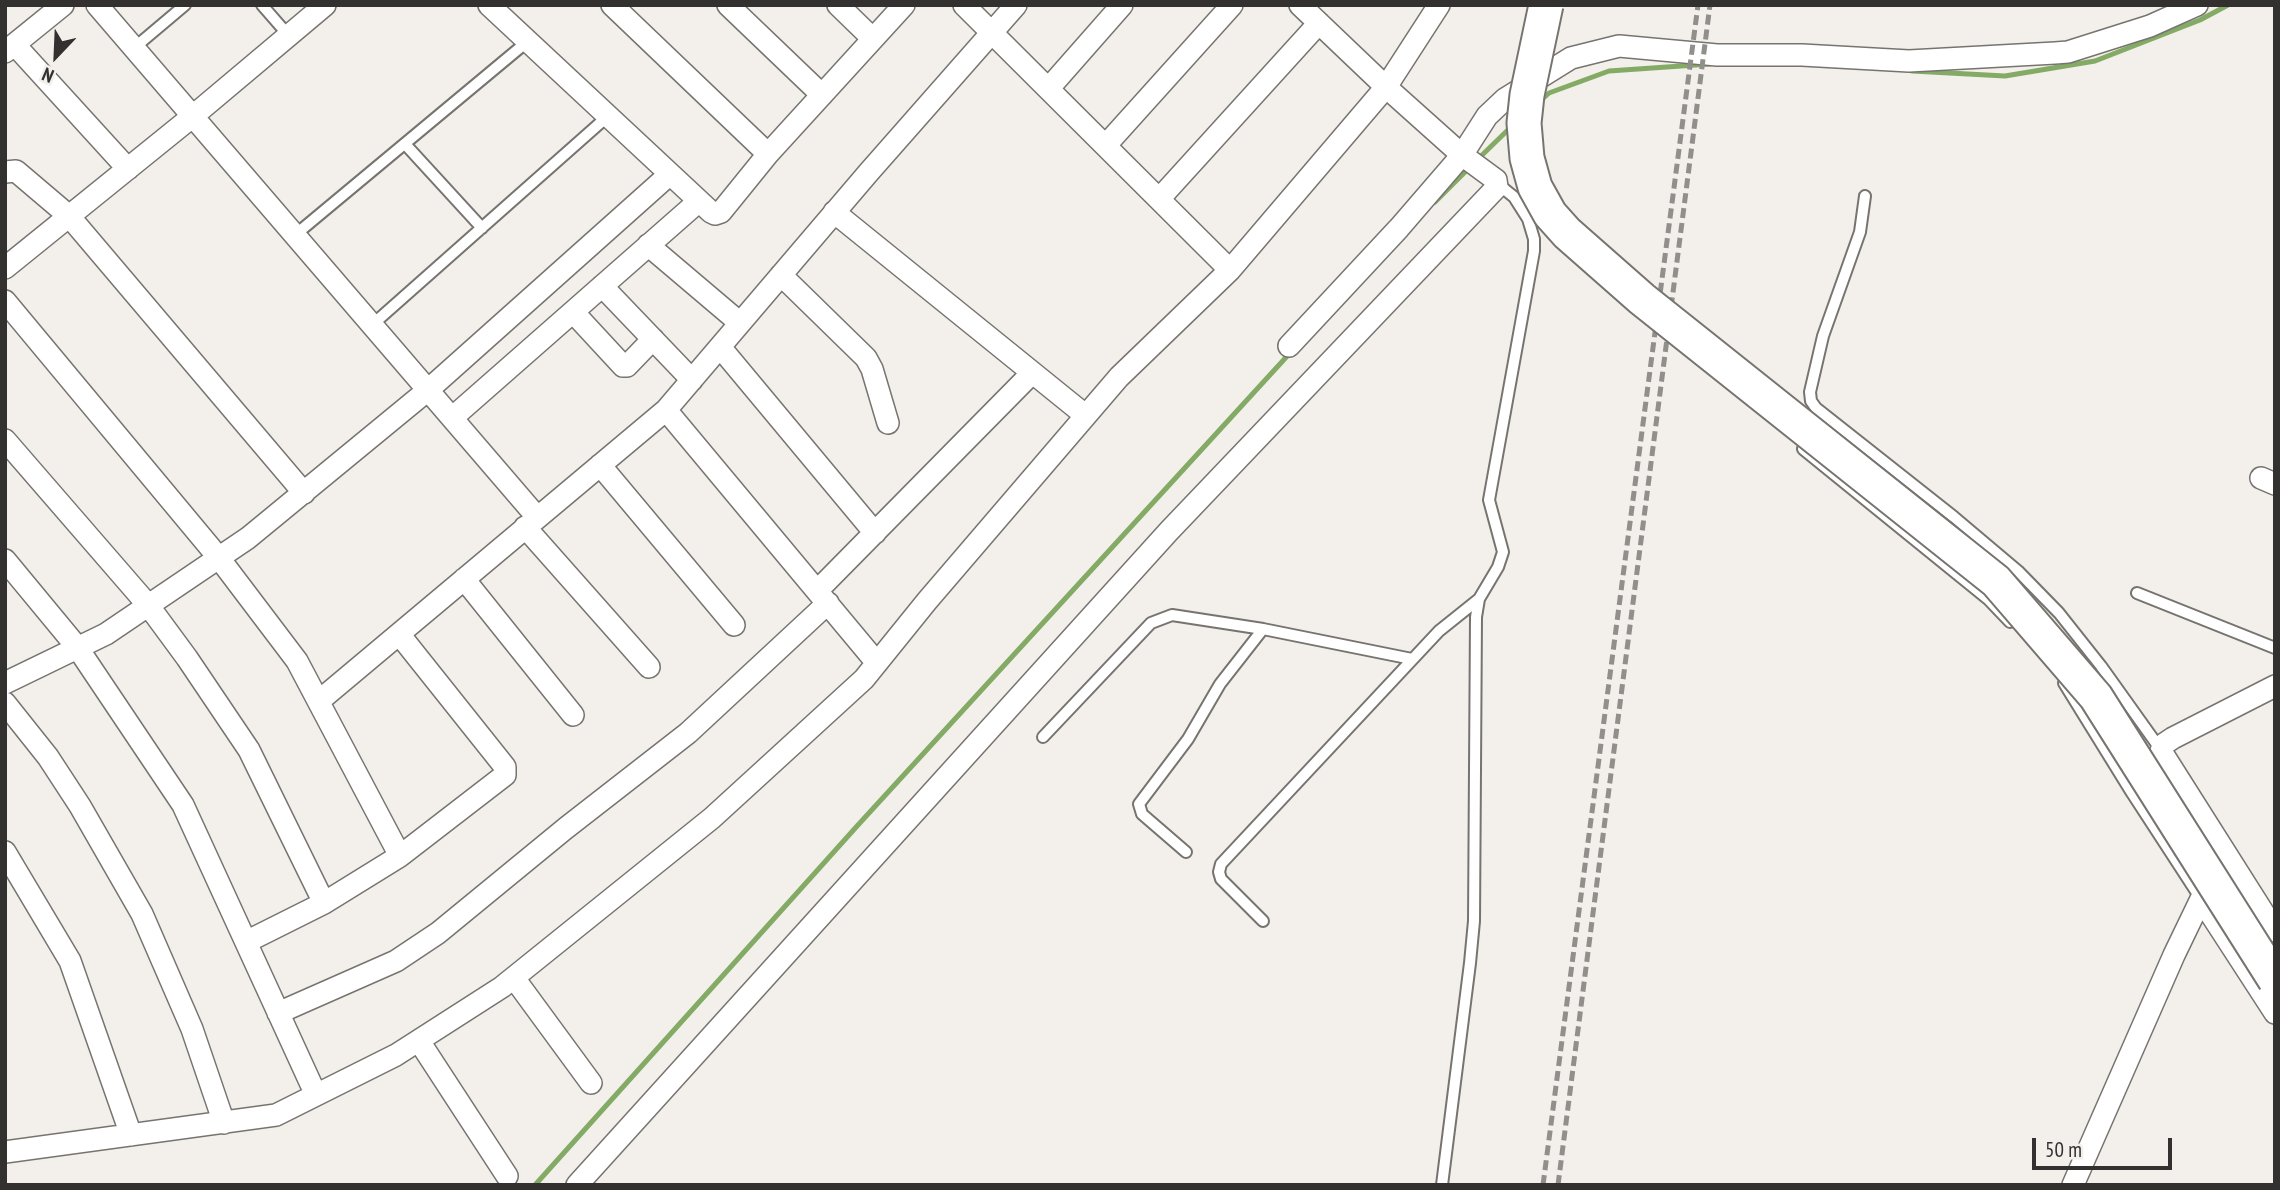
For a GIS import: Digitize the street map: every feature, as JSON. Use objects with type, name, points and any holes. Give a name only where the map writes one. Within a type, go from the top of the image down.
[{"type":"main road","points":[[1546,5],[1527,95],[1524,123],[1535,187],[1550,214],[1567,233],[1642,299],[1996,581],[2096,696],[2275,980]]},
{"type":"street","points":[[62,5],[10,48],[128,169]]},
{"type":"street","points":[[97,5],[452,418],[531,522],[649,667]]},
{"type":"street","points":[[5,268],[325,5]]},
{"type":"street","points":[[489,5],[710,212],[721,212],[768,153],[904,5]]},
{"type":"street","points":[[612,5],[768,153]]},
{"type":"street","points":[[728,5],[822,95]]},
{"type":"street","points":[[838,5],[873,39]]},
{"type":"street","points":[[964,5],[1230,270]]},
{"type":"street","points":[[319,701],[666,410],[834,212],[1016,5]]},
{"type":"street","points":[[1049,88],[1122,5]]},
{"type":"street","points":[[1106,145],[1231,5]]},
{"type":"street","points":[[1300,5],[1386,87],[1478,168]]},
{"type":"street","points":[[5,1152],[276,1115],[397,1055],[514,978],[712,818],[864,679],[927,601],[1119,377],[1230,270],[1386,87],[1439,5]]},
{"type":"street","points":[[577,1185],[1168,531],[1487,199],[1478,168],[1477,129],[1505,99],[1571,58],[1619,46],[1717,55],[1802,55],[1909,61],[2055,53],[2068,52],[2157,23],[2197,5]]},
{"type":"street","points":[[1160,198],[1319,23]]},
{"type":"street","points":[[1289,346],[1399,228],[1478,168]]},
{"type":"street","points":[[5,172],[16,171],[69,216],[303,493]]},
{"type":"street","points":[[5,682],[106,634],[248,538],[428,390],[670,174]]},
{"type":"street","points":[[452,418],[699,201]]},
{"type":"street","points":[[834,212],[1086,415]]},
{"type":"street","points":[[648,245],[740,323]]},
{"type":"street","points":[[781,275],[866,358],[872,369],[888,423]]},
{"type":"street","points":[[602,286],[692,380]]},
{"type":"street","points":[[5,301],[219,558],[298,661],[400,856]]},
{"type":"street","points":[[573,312],[623,366],[653,339]]},
{"type":"street","points":[[720,347],[875,533]]},
{"type":"street","points":[[278,1013],[396,961],[438,933],[688,733],[822,597],[875,533],[1032,373]]},
{"type":"street","points":[[666,410],[877,663]]},
{"type":"street","points":[[5,440],[148,605],[249,750],[324,903]]},
{"type":"street","points":[[600,465],[734,625]]},
{"type":"street","points":[[5,560],[78,647],[183,805],[316,1095]]},
{"type":"street","points":[[464,579],[573,715]]},
{"type":"street","points":[[246,942],[324,903],[400,856],[505,775],[505,767],[399,634]]},
{"type":"street","points":[[2275,686],[2173,738],[2164,744],[2161,751],[2275,931]]},
{"type":"street","points":[[5,703],[48,757],[80,806],[142,914],[191,1029],[224,1123]]},
{"type":"street","points":[[5,852],[70,961],[131,1135]]},
{"type":"street","points":[[2202,899],[2275,1013]]},
{"type":"street","points":[[2073,1185],[2174,955],[2202,899]]},
{"type":"street","points":[[514,978],[591,1083]]},
{"type":"street","points":[[419,1041],[507,1177]]},
{"type":"lane","points":[[134,48],[185,5]]},
{"type":"lane","points":[[262,5],[289,36]]},
{"type":"lane","points":[[295,235],[528,41]]},
{"type":"lane","points":[[372,325],[608,116]]},
{"type":"lane","points":[[405,144],[482,228]]},
{"type":"lane","points":[[1263,921],[1221,879],[1219,872],[1222,863],[1439,631],[1479,599],[1498,567],[1503,552],[1489,500],[1534,239],[1528,219],[1514,197],[1478,168]]},
{"type":"lane","points":[[1865,196],[1860,232],[1823,336],[1810,392],[1811,401],[1815,408],[2018,571],[2076,634],[2161,751]]},
{"type":"lane","points":[[1803,449],[1989,599],[2016,628]]},
{"type":"lane","points":[[2137,593],[2275,649]]},
{"type":"lane","points":[[1442,1185],[1474,921],[1476,617],[1479,599]]},
{"type":"lane","points":[[1043,737],[1151,623],[1160,617],[1172,615],[1263,629],[1412,659]]},
{"type":"lane","points":[[1186,852],[1142,814],[1139,804],[1188,739],[1220,684],[1263,629]]},
{"type":"lane","points":[[2056,672],[2202,899]]},
{"type":"waterway","points":[[1912,71],[2005,76],[2095,61],[2200,20],[2228,5]]},
{"type":"waterway","points":[[1539,102],[1549,93],[1609,71],[1710,64]]},
{"type":"waterway","points":[[1477,160],[1513,125]]},
{"type":"waterway","points":[[1435,202],[1470,167]]},
{"type":"waterway","points":[[535,1185],[858,825],[1290,353]]},
{"type":"railway","points":[[1543,1185],[1698,5]]},
{"type":"railway","points":[[1558,1185],[1710,5]]}]
